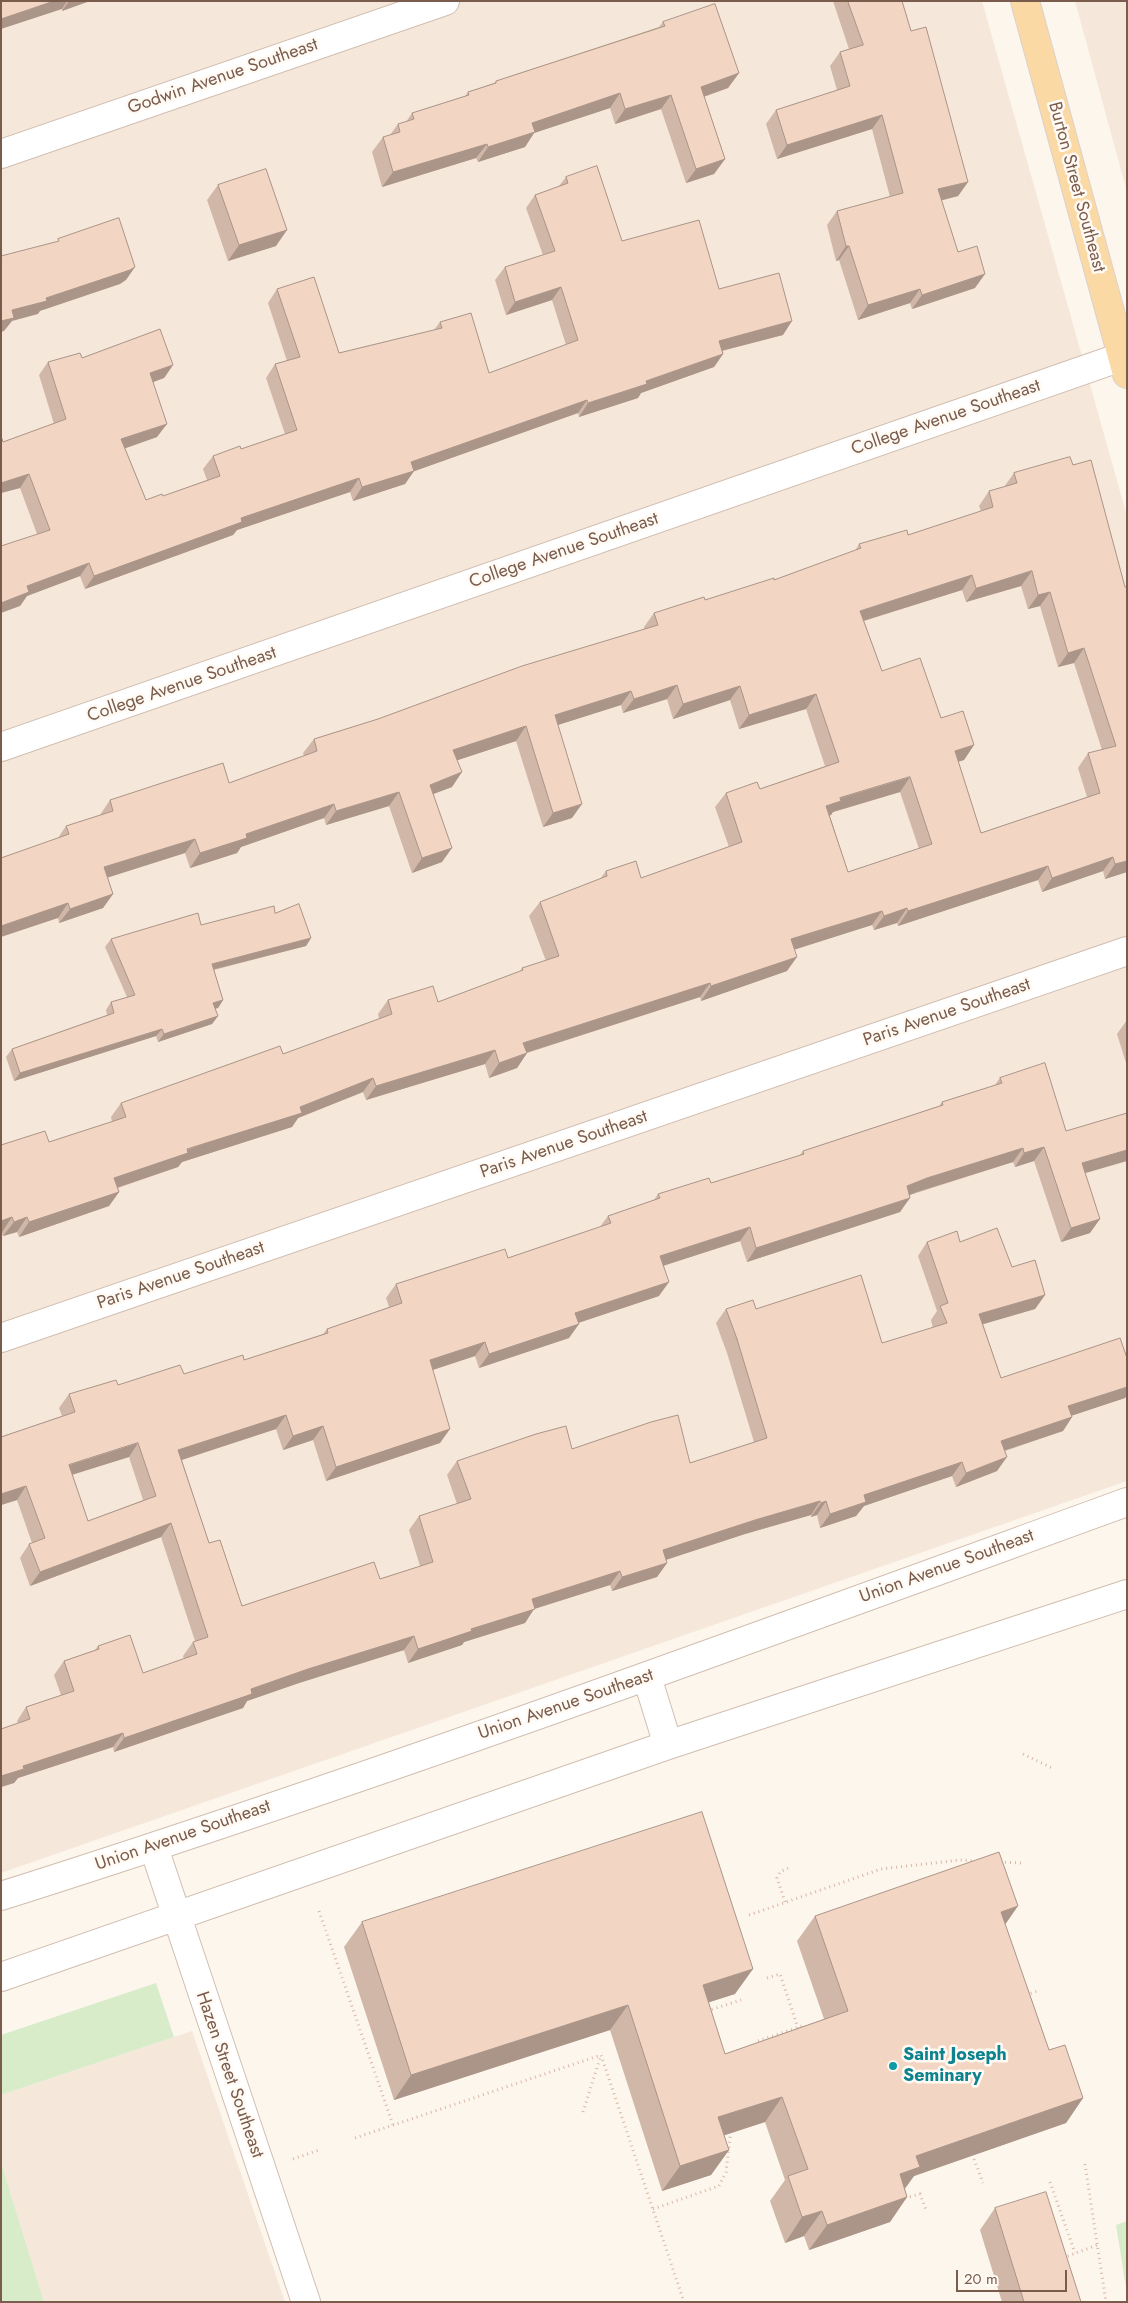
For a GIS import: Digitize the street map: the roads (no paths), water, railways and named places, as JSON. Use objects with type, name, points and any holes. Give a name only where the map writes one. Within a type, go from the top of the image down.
[{"type":"main road","name":"Burton Street Southeast","points":[[1025,1],[1125,362]]},
{"type":"street","name":"Godwin Avenue Southeast","points":[[1,154],[445,1]]},
{"type":"street","name":"College Avenue Southeast","points":[[1,748],[1125,362]]},
{"type":"street","name":"Paris Avenue Southeast","points":[[1,1338],[1127,951]]},
{"type":"street","name":"Union Avenue Southeast","points":[[1,1896],[154,1848],[648,1676],[1127,1502]]},
{"type":"street","points":[[1,1977],[668,1744],[1127,1594]]},
{"type":"street","points":[[648,1676],[668,1744]]},
{"type":"street","name":"Hazen Street Southeast","points":[[154,1848],[306,2302]]},
{"type":"place","name":"Saint Joseph Seminary","points":[[893,2066]]}]
